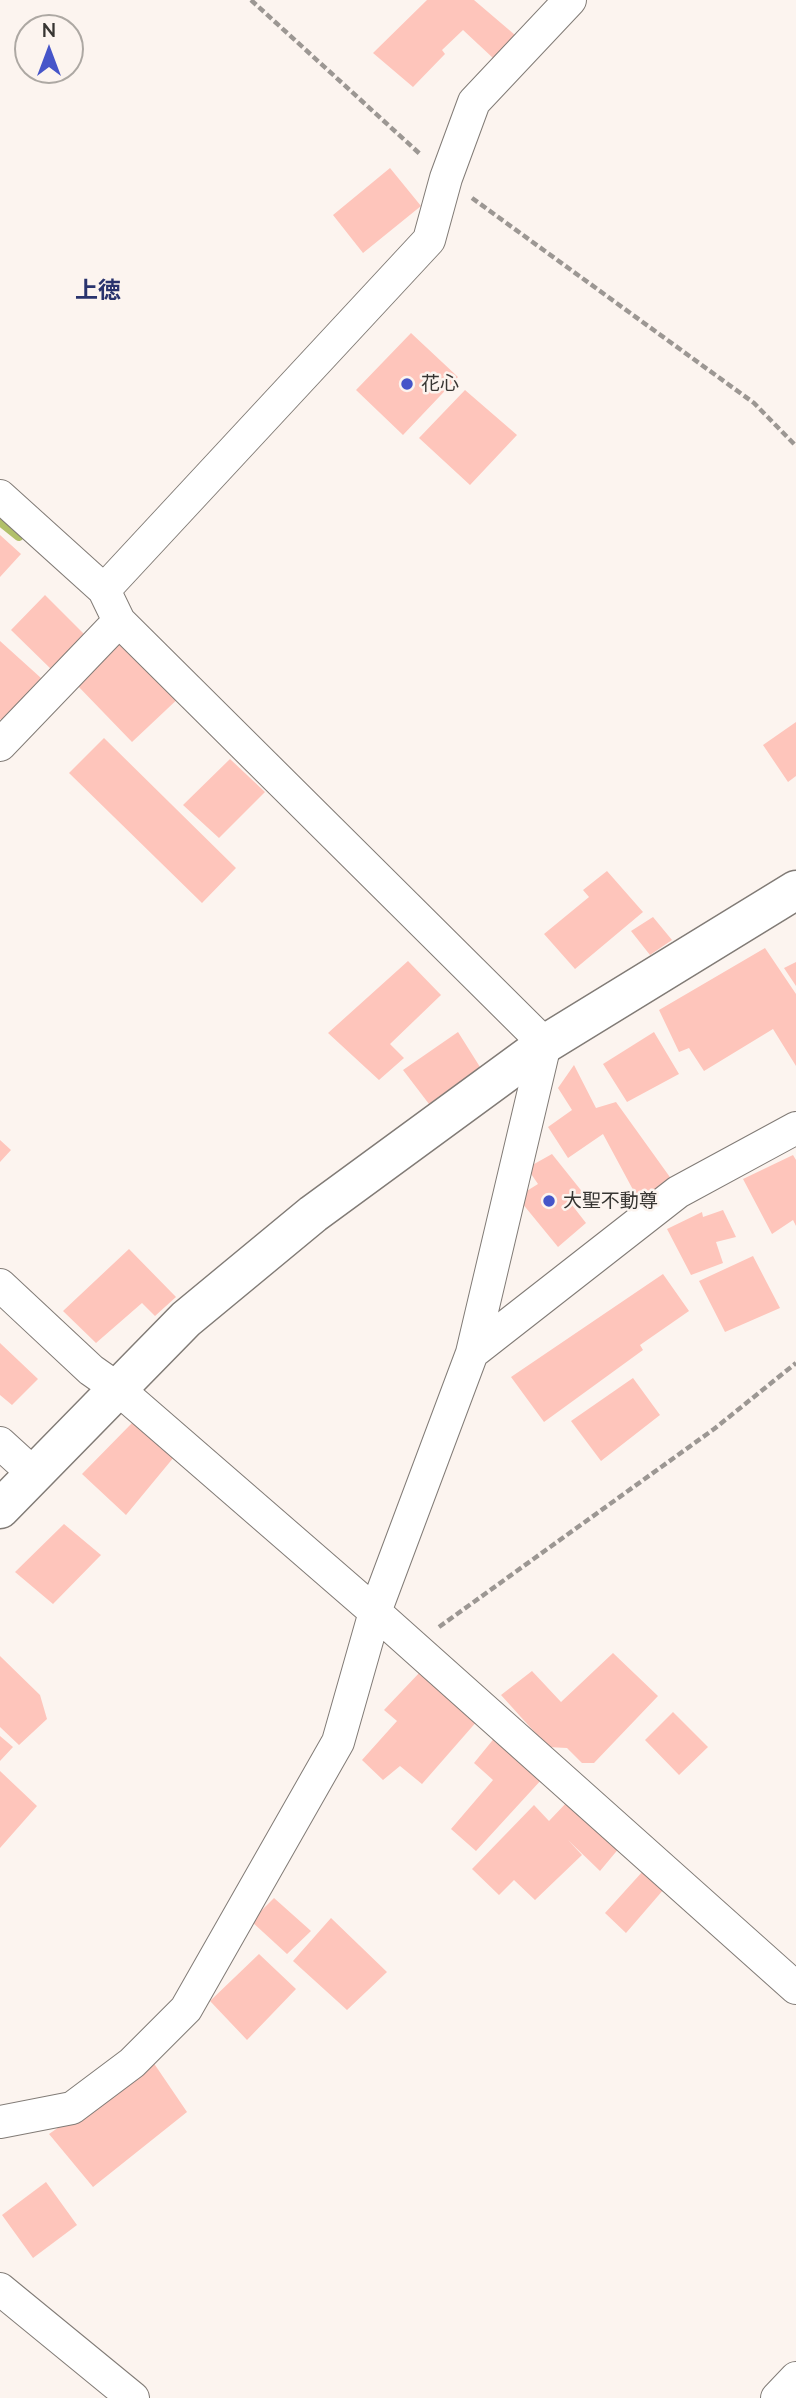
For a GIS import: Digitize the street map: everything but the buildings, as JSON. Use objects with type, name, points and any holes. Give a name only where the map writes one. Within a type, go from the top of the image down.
[{"type":"street","points":[[104,590],[429,240],[446,178],[474,102],[570,0]]},
{"type":"street","points":[[0,496],[104,590],[119,621],[545,1044]]},
{"type":"street","points":[[0,745],[119,621]]},
{"type":"street","points":[[0,1509],[186,1320],[313,1214],[545,1044],[796,890]]},
{"type":"street","points":[[0,2122],[72,2108],[132,2063],[186,2009],[338,1742],[375,1612],[472,1353],[545,1044]]},
{"type":"street","points":[[472,1353],[678,1192],[796,1128]]},
{"type":"street","points":[[0,1285],[91,1370],[118,1389],[375,1612],[796,1988]]},
{"type":"street","points":[[0,1443],[34,1475]]},
{"type":"street","points":[[0,2289],[132,2398]]},
{"type":"street","points":[[776,2398],[796,2378]]},
{"type":"path","points":[[251,0],[446,178],[754,403],[796,446]]},
{"type":"path","points":[[412,1646],[715,1429],[796,1363]]},
{"type":"waterway","points":[[0,521],[19,536]]},
{"type":"place","name":"花心","points":[[407,384]]},
{"type":"place","name":"大聖不動尊","points":[[549,1201]]},
{"type":"district","name":"上徳","points":[[98,291]]}]
